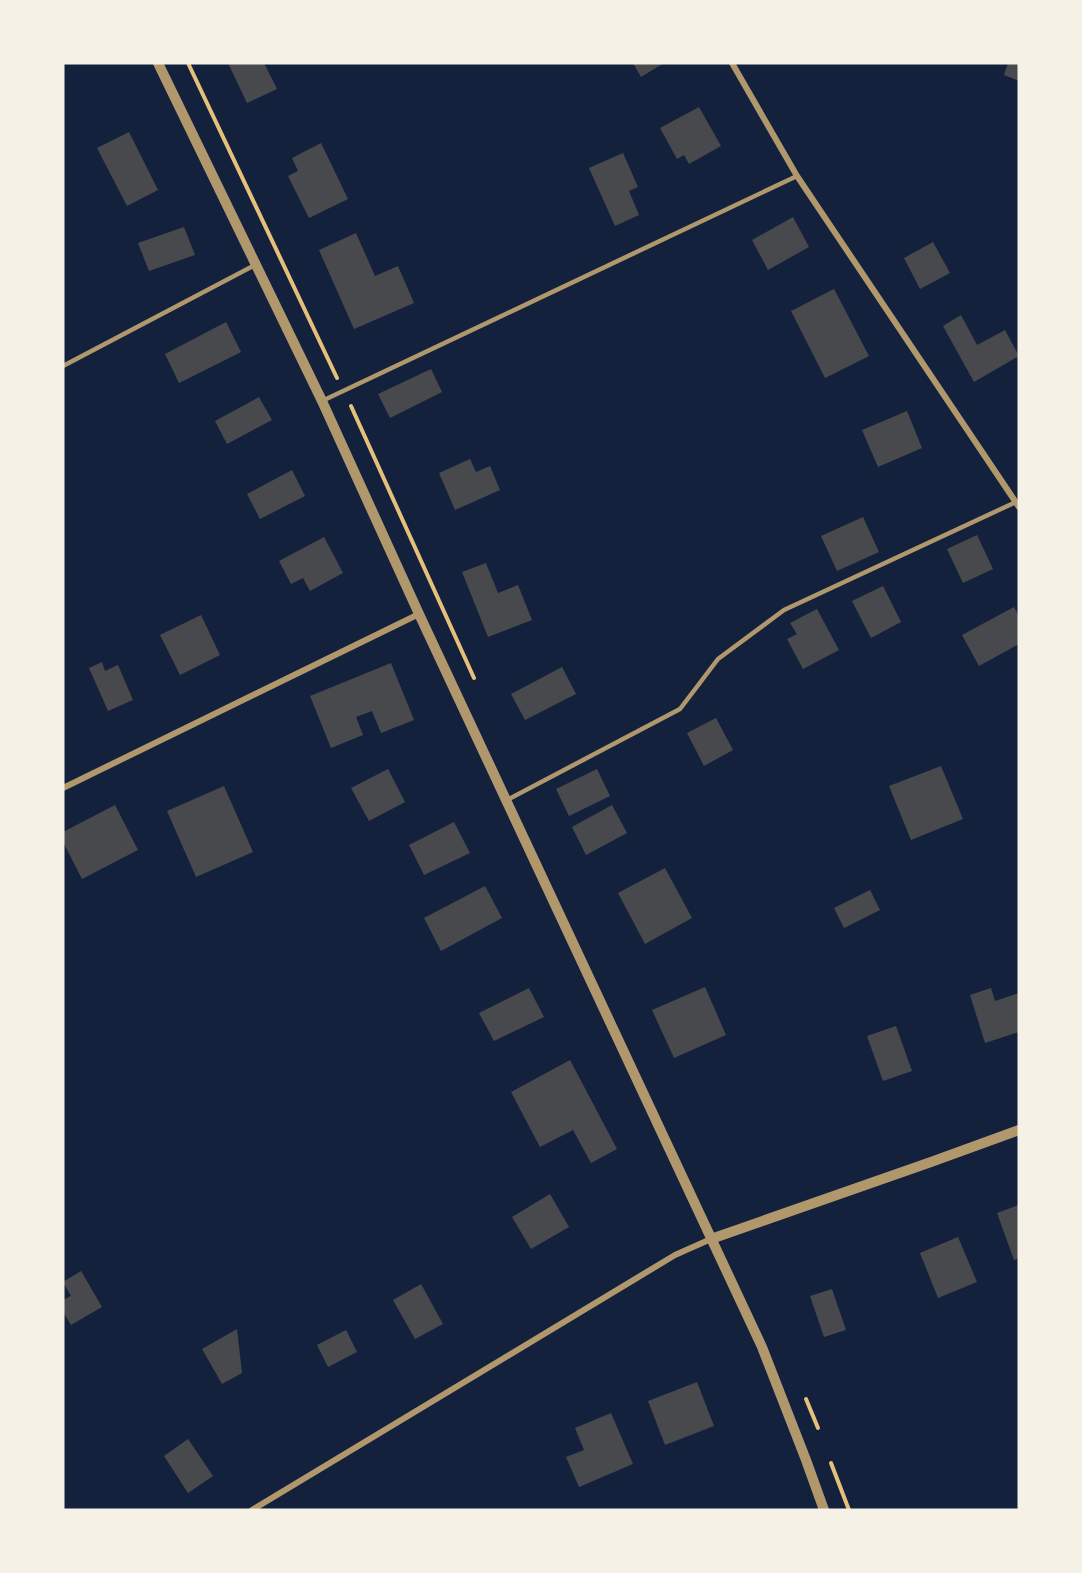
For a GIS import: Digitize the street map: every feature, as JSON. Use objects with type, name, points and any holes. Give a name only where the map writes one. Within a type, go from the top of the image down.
[{"type":"street","points":[[158,63],[322,401],[419,614],[762,1347],[824,1510]]},
{"type":"street","points":[[732,63],[797,176],[1018,505]]},
{"type":"street","points":[[63,788],[419,614]]},
{"type":"street","points":[[255,1509],[675,1255],[711,1239],[1019,1130]]},
{"type":"lane","points":[[322,401],[797,176]]},
{"type":"lane","points":[[63,366],[255,265]]},
{"type":"lane","points":[[507,800],[680,709],[718,659],[784,610],[1018,505]]},
{"type":"building","points":[[228,63],[264,63],[277,89],[247,103]]},
{"type":"building","points":[[633,63],[664,63],[641,77]]},
{"type":"building","points":[[1008,63],[1019,63],[1019,81],[1004,75]]},
{"type":"building","points":[[699,107],[721,146],[689,164],[684,155],[677,159],[660,128]]},
{"type":"building","points":[[129,132],[158,190],[127,206],[97,148]]},
{"type":"building","points":[[321,143],[348,199],[309,218],[288,176],[298,171],[292,158]]},
{"type":"building","points":[[623,153],[638,187],[629,191],[639,215],[615,226],[589,168]]},
{"type":"building","points":[[793,217],[809,247],[768,270],[752,240]]},
{"type":"building","points":[[184,227],[195,255],[149,271],[138,243]]},
{"type":"building","points":[[356,233],[375,276],[398,266],[414,303],[354,329],[319,250]]},
{"type":"building","points":[[933,242],[950,273],[920,289],[904,258]]},
{"type":"building","points":[[834,289],[869,356],[825,378],[791,311]]},
{"type":"building","points":[[961,315],[977,345],[1005,330],[1019,356],[974,382],[943,326]]},
{"type":"building","points":[[226,322],[241,352],[179,383],[165,354]]},
{"type":"building","points":[[431,369],[442,392],[390,418],[378,394]]},
{"type":"building","points":[[259,397],[272,420],[227,444],[215,421]]},
{"type":"building","points":[[907,411],[922,448],[878,467],[862,430]]},
{"type":"building","points":[[470,459],[476,472],[490,466],[500,490],[455,510],[439,473]]},
{"type":"building","points":[[292,470],[305,496],[260,519],[247,494]]},
{"type":"building","points":[[863,517],[879,552],[837,571],[821,536]]},
{"type":"building","points":[[977,535],[993,569],[963,583],[947,549]]},
{"type":"building","points":[[324,537],[343,573],[310,591],[303,578],[291,584],[279,561]]},
{"type":"building","points":[[486,563],[498,593],[518,585],[532,620],[488,637],[462,572]]},
{"type":"building","points":[[883,586],[901,622],[871,638],[852,601]]},
{"type":"building","points":[[1014,607],[1019,616],[1019,644],[979,666],[962,635]]},
{"type":"building","points":[[817,609],[839,650],[803,669],[787,639],[797,634],[790,623]]},
{"type":"building","points":[[201,615],[220,655],[180,675],[160,635]]},
{"type":"building","points":[[102,662],[105,671],[118,665],[133,700],[108,711],[89,668]]},
{"type":"building","points":[[391,663],[414,720],[381,733],[372,711],[356,717],[363,735],[331,748],[310,696]]},
{"type":"building","points":[[562,667],[576,694],[525,720],[511,694]]},
{"type":"building","points":[[716,718],[733,750],[704,766],[687,733]]},
{"type":"building","points":[[941,766],[963,819],[911,840],[889,786]]},
{"type":"building","points":[[388,769],[405,802],[369,821],[351,788]]},
{"type":"building","points":[[597,769],[610,796],[569,816],[556,789]]},
{"type":"building","points":[[224,786],[253,852],[196,877],[167,811]]},
{"type":"building","points":[[115,805],[138,850],[82,879],[63,842],[63,832]]},
{"type":"building","points":[[612,805],[627,833],[586,855],[572,827]]},
{"type":"building","points":[[454,822],[470,853],[424,875],[409,845]]},
{"type":"building","points":[[665,868],[692,918],[645,944],[618,893]]},
{"type":"building","points":[[485,886],[502,918],[441,951],[424,918]]},
{"type":"building","points":[[870,890],[880,910],[844,928],[834,908]]},
{"type":"building","points":[[705,987],[726,1035],[674,1058],[652,1010]]},
{"type":"building","points":[[529,988],[544,1017],[494,1041],[479,1013]]},
{"type":"building","points":[[991,988],[995,1001],[1019,993],[1019,1032],[985,1043],[970,995]]},
{"type":"building","points":[[896,1026],[912,1071],[883,1081],[867,1036]]},
{"type":"building","points":[[570,1060],[617,1149],[591,1163],[573,1130],[540,1147],[511,1092]]},
{"type":"building","points":[[550,1194],[569,1227],[531,1249],[512,1217]]},
{"type":"building","points":[[1019,1205],[1019,1258],[1014,1260],[997,1213]]},
{"type":"building","points":[[958,1237],[977,1282],[938,1298],[920,1253]]},
{"type":"building","points":[[81,1271],[102,1307],[71,1325],[63,1312],[63,1300],[71,1296],[63,1282]]},
{"type":"building","points":[[421,1284],[443,1324],[415,1339],[393,1300]]},
{"type":"building","points":[[832,1289],[846,1330],[824,1337],[810,1296]]},
{"type":"building","points":[[237,1329],[242,1373],[222,1384],[202,1349]]},
{"type":"building","points":[[346,1330],[357,1352],[328,1367],[317,1345]]},
{"type":"building","points":[[697,1382],[714,1426],[665,1445],[648,1401]]},
{"type":"building","points":[[611,1413],[633,1464],[579,1487],[566,1457],[584,1450],[575,1428]]},
{"type":"building","points":[[188,1439],[213,1476],[188,1493],[164,1456]]}]
